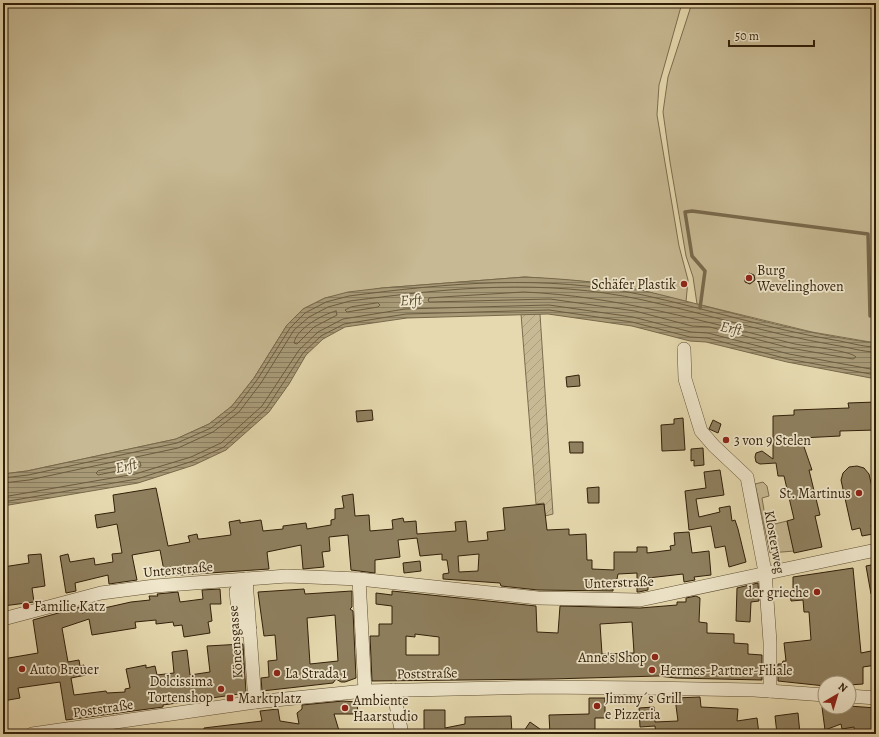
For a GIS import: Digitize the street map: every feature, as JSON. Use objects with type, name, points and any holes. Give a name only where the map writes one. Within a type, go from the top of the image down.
[{"type":"street","name":"Klosterweg","points":[[684,349],[685,379],[701,431],[714,446],[747,477],[765,572],[770,642],[770,691]]},
{"type":"street","name":"Unterstraße","points":[[3,618],[101,592],[155,586],[303,576],[359,579],[523,597],[629,601],[665,596],[765,572],[876,550]]},
{"type":"street","name":"Könensgasse","points":[[246,579],[256,702]]},
{"type":"street","points":[[359,579],[365,691]]},
{"type":"street","points":[[236,591],[240,631],[250,630]]},
{"type":"street","name":"Poststraße","points":[[32,734],[90,730],[256,702],[365,691],[554,688],[770,691],[817,694]]},
{"type":"street","points":[[393,690],[402,734]]},
{"type":"street","points":[[857,697],[876,698]]},
{"type":"shaded area","points":[[3,3],[682,3],[659,85],[657,115],[679,246],[688,280],[686,302],[644,291],[591,282],[525,277],[382,288],[325,298],[303,309],[287,325],[254,378],[232,406],[209,424],[176,439],[27,471],[3,474]]},
{"type":"shaded area","points":[[692,3],[876,3],[876,343],[812,332],[697,304],[693,277],[686,256],[663,112],[668,77]]},
{"type":"shaded area","points":[[521,314],[540,314],[553,514],[545,516],[544,503],[536,504]]},
{"type":"shaded area","points":[[763,482],[767,486],[769,496],[762,498],[766,522],[774,521],[775,524],[787,521],[794,551],[770,553],[755,484]]},
{"type":"water","name":"Erft","points":[[525,277],[585,281],[615,285],[674,298],[818,334],[876,343],[876,379],[787,362],[706,342],[690,341],[632,326],[548,314],[407,318],[345,327],[323,339],[306,355],[289,384],[269,412],[226,450],[194,465],[138,483],[3,506],[3,474],[27,471],[176,439],[209,424],[232,406],[254,378],[287,325],[303,309],[325,298],[348,292],[382,288]]},
{"type":"building","points":[[749,273],[754,275],[755,280],[750,284],[745,282],[745,277]]},
{"type":"building","points":[[579,375],[580,386],[567,387],[566,377]]},
{"type":"building","points":[[876,402],[876,430],[840,431],[840,436],[801,438],[812,470],[809,470],[820,515],[815,516],[822,547],[794,553],[787,521],[794,519],[784,476],[778,476],[776,463],[760,464],[756,462],[755,457],[756,453],[762,451],[773,459],[773,416],[794,415],[794,410],[849,408],[848,403]]},
{"type":"building","points":[[372,410],[373,420],[357,422],[356,411]]},
{"type":"building","points":[[683,418],[685,450],[662,451],[661,425],[674,424],[674,419]]},
{"type":"building","points":[[713,420],[721,424],[718,433],[709,429]]},
{"type":"building","points":[[569,442],[583,442],[583,453],[570,453]]},
{"type":"building","points":[[703,448],[704,465],[694,466],[694,460],[691,461],[691,449]]},
{"type":"building","name":"St. Martinus","points":[[857,466],[864,468],[869,474],[876,505],[876,524],[871,525],[873,534],[862,536],[860,528],[852,530],[841,480],[843,473],[849,467]]},
{"type":"building","points":[[720,470],[724,495],[696,499],[699,517],[720,512],[719,508],[730,506],[732,521],[735,520],[746,562],[729,567],[725,546],[715,548],[711,526],[689,530],[685,491],[706,488],[704,472]]},
{"type":"building","points":[[599,487],[599,503],[588,503],[587,488]]},
{"type":"building","points":[[156,488],[168,546],[190,542],[188,536],[197,534],[198,539],[231,535],[229,522],[240,520],[240,523],[261,520],[263,531],[283,529],[283,526],[306,523],[307,529],[331,525],[331,520],[335,519],[335,509],[344,508],[342,496],[353,494],[355,516],[369,515],[370,531],[393,529],[392,520],[403,518],[404,522],[416,521],[417,534],[456,531],[455,522],[466,521],[468,542],[488,540],[487,532],[505,530],[503,508],[544,504],[547,530],[569,529],[569,535],[586,534],[587,560],[592,560],[592,569],[614,570],[614,552],[637,552],[637,547],[647,547],[647,553],[671,550],[670,546],[675,545],[674,533],[689,532],[692,553],[709,551],[711,575],[694,577],[695,580],[684,582],[683,574],[648,578],[648,590],[639,592],[637,592],[637,573],[618,574],[617,579],[613,582],[613,591],[538,590],[501,586],[500,583],[443,579],[443,574],[449,573],[447,560],[442,560],[442,554],[420,556],[417,538],[398,540],[400,557],[375,560],[375,573],[351,570],[348,535],[329,537],[330,551],[322,552],[324,567],[303,569],[301,545],[267,552],[269,569],[165,576],[160,550],[132,555],[137,580],[109,584],[108,575],[75,583],[76,591],[66,593],[60,556],[68,554],[70,562],[94,558],[95,565],[113,562],[112,554],[122,553],[117,524],[97,528],[95,515],[115,512],[113,495]],"holes":[[[479,554],[478,571],[459,572],[458,556]]]},
{"type":"building","points":[[41,554],[45,586],[32,588],[34,602],[3,606],[3,567],[29,563],[28,555]]},
{"type":"building","points":[[420,561],[421,571],[404,573],[403,563]]},
{"type":"building","points":[[876,564],[876,594],[871,594],[866,566]]},
{"type":"building","points":[[853,568],[861,653],[876,650],[876,665],[863,667],[863,684],[857,684],[857,675],[817,675],[817,685],[778,681],[778,664],[782,664],[783,661],[786,661],[784,643],[811,640],[809,612],[804,612],[803,600],[791,601],[790,591],[793,591],[793,577]]},
{"type":"building","points":[[758,583],[759,601],[751,602],[750,622],[736,621],[737,588]]},
{"type":"building","points":[[220,589],[221,604],[210,604],[212,621],[208,622],[210,633],[184,637],[182,625],[174,626],[173,622],[156,624],[156,620],[135,622],[136,628],[92,635],[89,619],[62,628],[68,662],[79,660],[80,666],[84,665],[86,675],[71,678],[74,695],[106,691],[107,693],[125,692],[125,689],[130,688],[126,669],[146,665],[146,668],[155,666],[157,675],[174,673],[172,652],[187,650],[190,675],[210,672],[207,646],[243,644],[246,693],[163,705],[163,707],[66,720],[60,682],[18,688],[20,698],[3,701],[3,659],[38,653],[33,620],[80,607],[82,613],[131,602],[150,600],[149,596],[158,596],[157,594],[178,592],[180,602],[203,599],[202,590]]},
{"type":"building","points":[[304,589],[305,594],[352,591],[352,607],[350,609],[353,611],[356,678],[345,682],[341,682],[336,679],[333,683],[262,691],[261,678],[269,677],[268,661],[277,660],[275,635],[264,636],[258,592]],"holes":[[[335,615],[338,661],[310,664],[307,618]]]},
{"type":"building","points":[[392,591],[536,606],[537,632],[558,633],[560,606],[640,608],[677,605],[677,602],[686,602],[686,598],[696,596],[700,598],[699,622],[707,623],[707,633],[734,634],[734,643],[748,644],[748,654],[762,655],[762,680],[676,678],[658,676],[372,681],[370,636],[379,636],[379,624],[392,624],[392,606],[376,604],[376,593],[392,595]],"holes":[[[632,622],[634,653],[602,654],[600,624]],[[415,634],[439,637],[439,655],[406,655],[406,636],[415,637]]]},
{"type":"building","points":[[700,697],[701,707],[738,709],[737,721],[757,718],[759,734],[656,734],[655,726],[640,727],[639,708],[654,707],[655,722],[678,721],[675,698]]},
{"type":"building","points":[[589,698],[605,698],[605,718],[595,718],[595,734],[550,734],[549,715],[589,714]]},
{"type":"building","points":[[343,701],[357,702],[358,714],[334,714],[340,734],[204,734],[204,728],[262,721],[260,711],[278,709],[280,721],[299,724],[297,713],[302,709],[302,705]]},
{"type":"building","points":[[857,707],[876,708],[876,734],[855,734],[854,727],[842,729],[841,724],[825,730],[823,715],[857,715]]},
{"type":"building","points":[[424,710],[445,710],[445,728],[465,724],[465,717],[511,716],[512,734],[424,734]]},
{"type":"building","points":[[798,713],[800,734],[777,734],[775,716]]},
{"type":"building","points":[[530,722],[547,734],[522,734]]},
{"type":"waterway","points":[[700,308],[705,271],[692,256],[685,212],[692,211],[868,234],[870,316]]},
{"type":"place","name":"Burg Wevelinghoven","points":[[749,278]]},
{"type":"place","name":"Schäfer Plastik","points":[[684,284]]},
{"type":"place","name":"3 von 9 Stelen","points":[[726,440]]},
{"type":"place","name":"St. Martinus","points":[[859,493]]},
{"type":"place","name":"der grieche","points":[[817,592]]},
{"type":"place","name":"Familie Katz","points":[[26,606]]},
{"type":"place","name":"Anne's Shop","points":[[655,657]]},
{"type":"place","name":"Auto Breuer","points":[[22,669]]},
{"type":"place","name":"Hermes-Partner-Filiale","points":[[652,670]]},
{"type":"place","name":"La Strada 1","points":[[277,673]]},
{"type":"place","name":"Dolcissima Tortenshop","points":[[221,689]]},
{"type":"place","name":"Marktplatz","points":[[230,698]]},
{"type":"place","name":"Jimmy´s Grill e Pizzeria","points":[[597,706]]},
{"type":"place","name":"Ambiente Haarstudio","points":[[345,708]]}]
